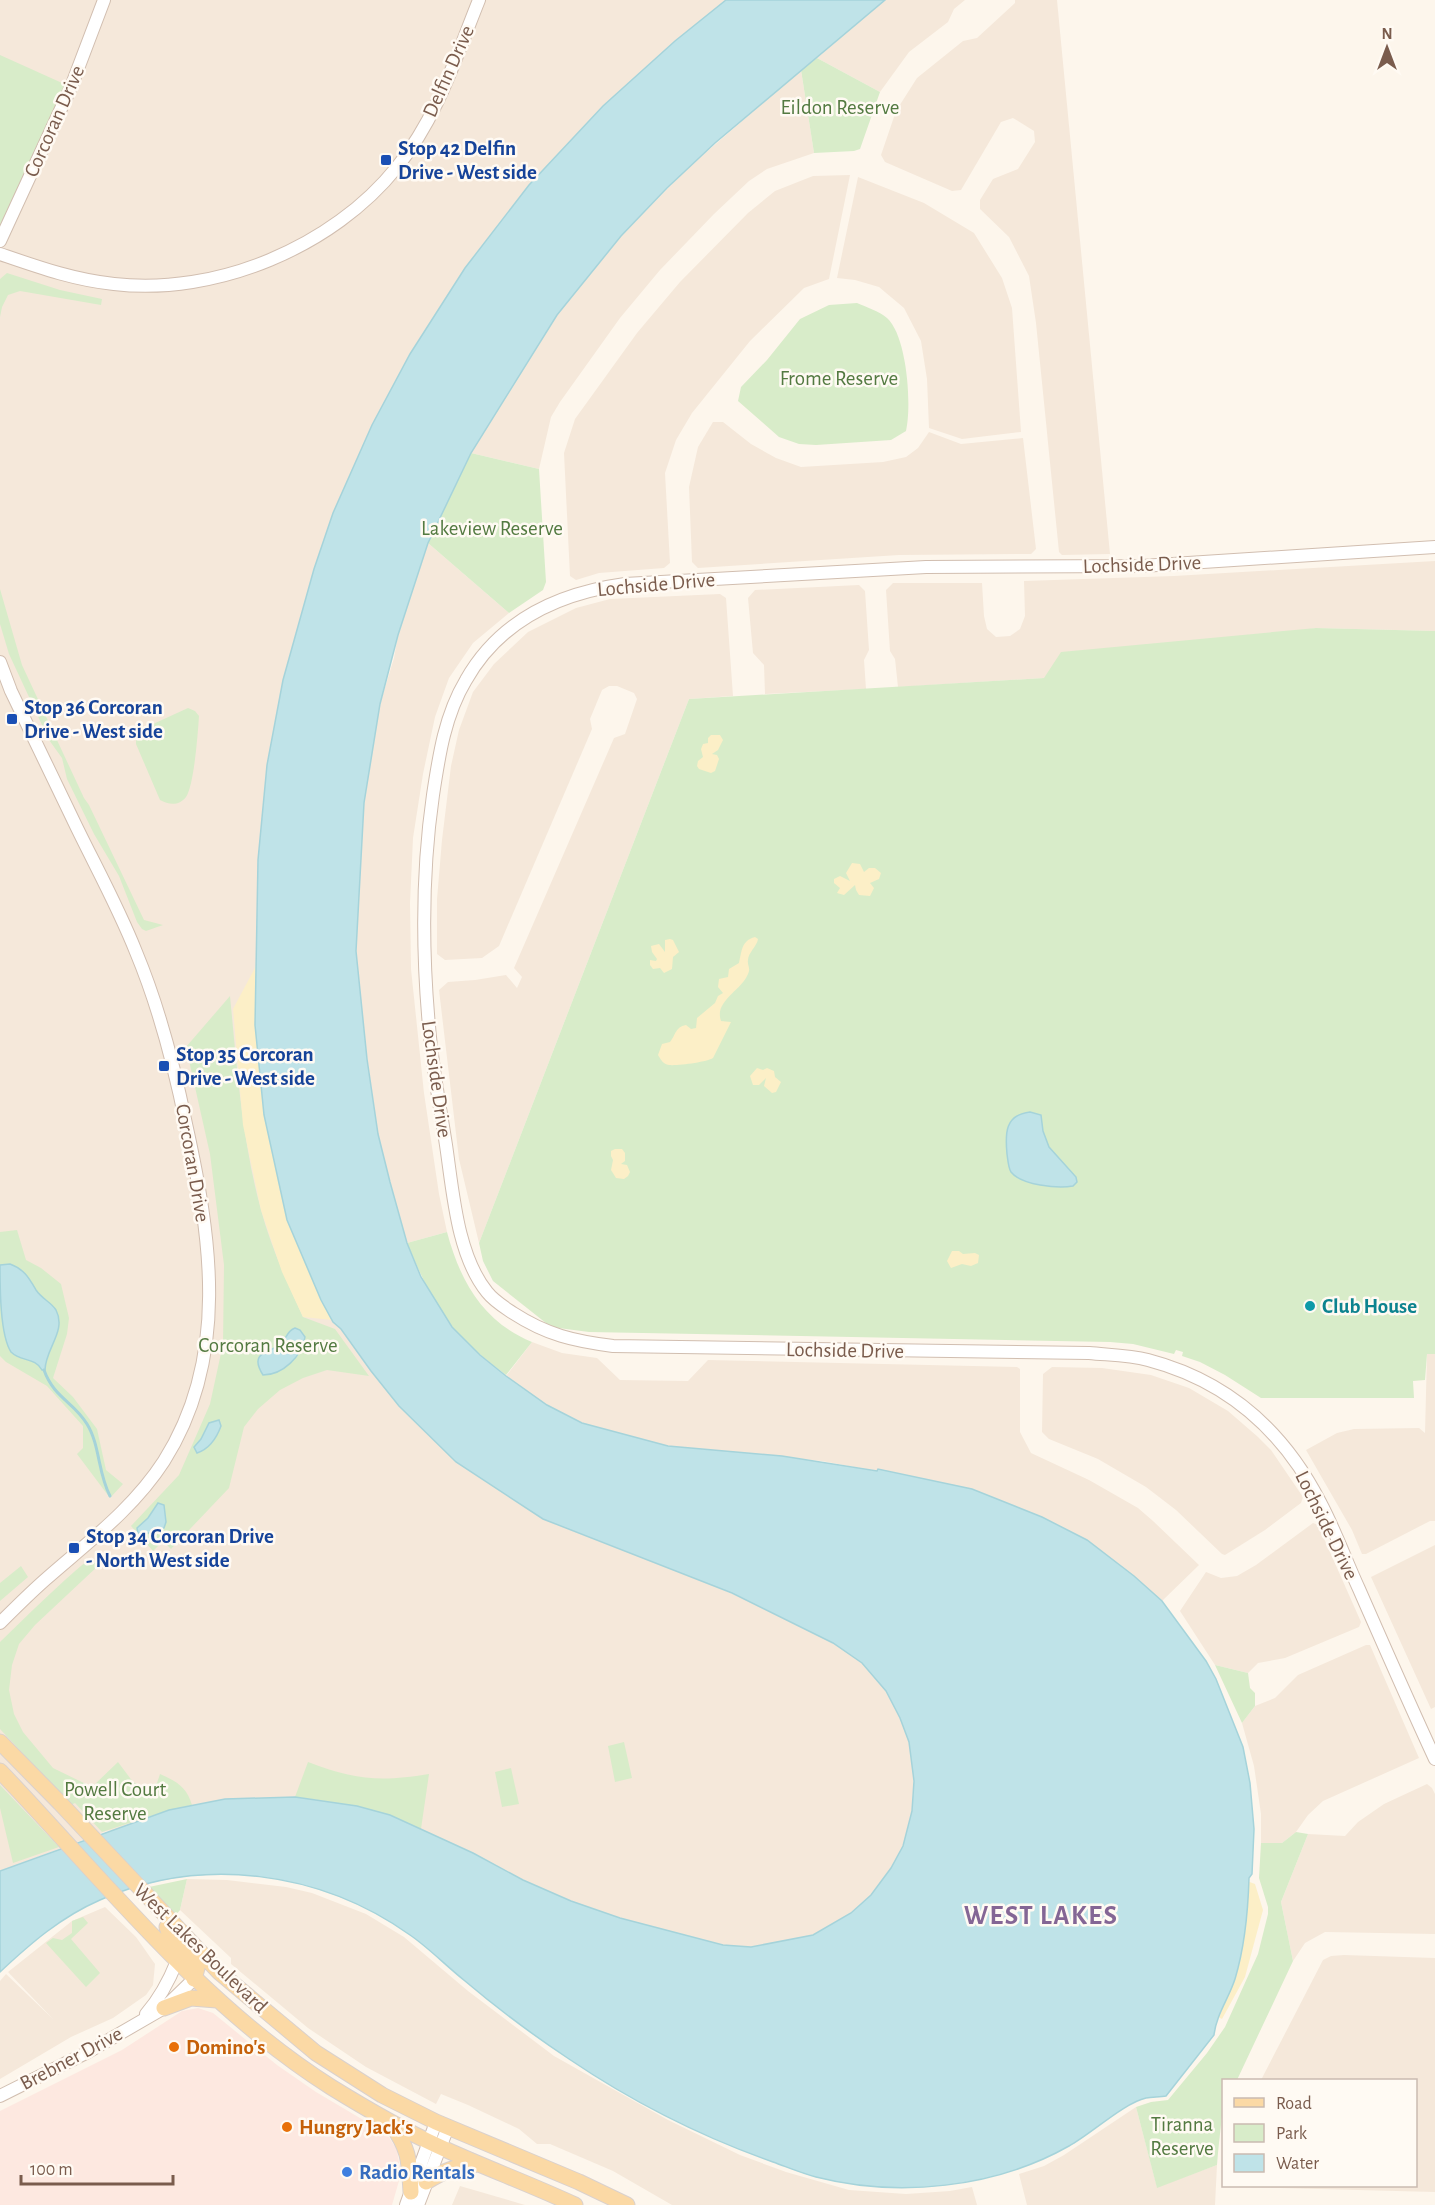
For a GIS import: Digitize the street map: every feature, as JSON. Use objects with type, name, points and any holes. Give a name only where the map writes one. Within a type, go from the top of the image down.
[{"type":"main road","name":"West Lakes Boulevard","points":[[0,1742],[219,1972],[316,2054],[382,2095],[442,2125],[579,2182],[627,2205]]},
{"type":"main road","name":"West Lakes Boulevard","points":[[0,1771],[194,1979],[261,2037],[312,2074],[391,2122],[434,2144],[575,2205]]},
{"type":"main road","points":[[162,1912],[169,1933],[194,1961],[197,1968],[194,1979]]},
{"type":"main road","points":[[164,2008],[190,1998],[217,2000]]},
{"type":"main road","points":[[391,2122],[404,2142],[409,2158],[412,2201]]},
{"type":"main road","points":[[426,2182],[443,2171],[455,2167],[480,2164]]},
{"type":"street","name":"Corcoran Drive","points":[[0,241],[71,87],[104,0]]},
{"type":"street","name":"Delfin Drive","points":[[0,254],[81,280],[117,285],[186,283],[226,275],[282,256],[329,229],[360,205],[398,167],[436,108],[479,0]]},
{"type":"street","name":"Lochside Drive","points":[[1435,547],[1142,566],[926,567],[625,584],[594,588],[559,599],[538,609],[515,625],[491,647],[466,679],[448,718],[441,743],[428,828],[424,948],[432,1049],[458,1221],[470,1266],[488,1293],[500,1304],[549,1334],[581,1342],[613,1346],[1089,1353],[1146,1359],[1197,1377],[1228,1394],[1251,1411],[1288,1451],[1310,1484],[1321,1503],[1435,1759]]},
{"type":"street","name":"Corcoran Drive","points":[[0,662],[2,677],[109,890],[136,952],[157,1010],[173,1065],[201,1192],[208,1251],[210,1312],[201,1380],[186,1419],[166,1458],[148,1485],[125,1511],[44,1581],[0,1623]]},
{"type":"street","name":"Brebner Drive","points":[[141,2020],[156,2003],[177,1961]]},
{"type":"street","name":"Brebner Drive","points":[[0,2096],[88,2052],[164,2008],[194,1979]]},
{"type":"street","points":[[412,2201],[442,2125]]},
{"type":"street","points":[[412,2201],[426,2182],[434,2144]]},
{"type":"shaded area","points":[[0,0],[726,0],[675,41],[603,106],[529,185],[465,268],[410,354],[372,425],[314,569],[283,680],[267,765],[258,860],[255,1025],[333,1322],[341,1329],[399,1406],[456,1462],[543,1519],[689,1575],[778,1614],[845,1650],[862,1663],[886,1691],[909,1742],[914,1767],[912,1811],[903,1846],[891,1868],[871,1895],[851,1913],[813,1935],[751,1947],[723,1945],[620,1918],[571,1901],[523,1880],[473,1853],[390,1815],[357,1806],[295,1797],[107,1831],[0,1871]]},
{"type":"shaded area","points":[[885,0],[965,0],[954,9],[948,22],[909,52],[880,92],[817,58]]},
{"type":"shaded area","points":[[1015,0],[1057,0],[1110,554],[1062,555],[1059,552],[1036,323],[1029,276],[1009,237],[980,209],[980,200],[993,179],[1018,169],[1035,142],[1034,131],[1013,118],[1001,122],[961,190],[952,191],[885,162],[881,155],[896,111],[917,78],[963,41],[977,38],[1015,3]]},
{"type":"shaded area","points":[[801,70],[814,153],[767,169],[749,181],[660,270],[620,318],[560,402],[551,417],[539,469],[471,453],[557,315],[621,236],[688,168]]},
{"type":"shaded area","points":[[850,175],[829,279],[804,288],[750,341],[692,413],[676,440],[665,473],[670,563],[664,568],[599,573],[576,580],[570,576],[564,453],[575,419],[637,333],[680,282],[748,213],[775,191],[813,176]]},
{"type":"shaded area","points":[[858,177],[924,203],[974,233],[1002,278],[1012,308],[1021,432],[962,439],[929,428],[927,379],[921,341],[904,308],[879,287],[855,280],[837,278]]},
{"type":"shaded area","points":[[713,422],[723,422],[751,444],[776,458],[801,467],[883,462],[906,457],[918,448],[929,432],[961,444],[1023,438],[1036,549],[1031,554],[899,555],[698,568],[692,562],[689,487],[698,447]]},
{"type":"shaded area","points":[[428,543],[509,613],[473,643],[449,678],[435,717],[423,774],[413,838],[410,903],[411,969],[424,1093],[447,1232],[407,1243],[378,1134],[363,1028],[356,951],[364,803],[380,704],[394,658],[398,635]]},
{"type":"shaded area","points":[[1435,561],[1435,631],[1316,628],[1044,678],[898,687],[895,659],[890,651],[886,590],[893,583],[982,583],[987,629],[996,637],[1010,636],[1020,629],[1025,616],[1024,581],[1174,576]]},
{"type":"shaded area","points":[[859,585],[865,591],[869,650],[864,660],[866,689],[765,694],[764,665],[753,653],[748,598],[755,590]]},
{"type":"shaded area","points":[[720,594],[726,598],[733,696],[689,699],[479,1243],[459,1159],[439,990],[448,982],[506,975],[517,988],[522,977],[514,968],[614,738],[625,734],[637,699],[634,693],[617,686],[609,686],[602,690],[590,719],[592,729],[499,946],[482,958],[445,960],[437,954],[437,899],[442,840],[451,766],[459,730],[473,692],[494,664],[528,632],[576,608],[610,599]]},
{"type":"shaded area","points":[[532,1342],[562,1353],[597,1358],[620,1380],[688,1381],[708,1360],[1017,1367],[1020,1369],[1020,1432],[1031,1453],[1089,1480],[1138,1508],[1199,1565],[1162,1601],[1087,1540],[1042,1517],[972,1489],[822,1461],[668,1446],[582,1423],[547,1405],[506,1376]]},
{"type":"shaded area","points":[[1427,1354],[1435,1354],[1435,1521],[1430,1521],[1362,1554],[1352,1530],[1306,1450],[1337,1433],[1354,1429],[1419,1428],[1425,1433]]},
{"type":"shaded area","points":[[1052,1367],[1102,1368],[1151,1375],[1189,1388],[1228,1411],[1271,1450],[1303,1497],[1301,1503],[1265,1530],[1225,1555],[1222,1554],[1176,1510],[1146,1487],[1098,1459],[1049,1439],[1042,1432],[1043,1374]]},
{"type":"shaded area","points":[[1313,1523],[1318,1525],[1361,1622],[1359,1627],[1285,1658],[1258,1663],[1248,1673],[1215,1665],[1180,1611],[1206,1572],[1221,1578],[1237,1576],[1256,1565]]},
{"type":"shaded area","points":[[1435,1545],[1435,1707],[1431,1709],[1371,1577]]},
{"type":"shaded area","points":[[1370,1645],[1419,1758],[1323,1801],[1308,1815],[1296,1832],[1282,1843],[1261,1843],[1261,1814],[1254,1766],[1242,1723],[1255,1706],[1275,1698],[1298,1675]]},
{"type":"shaded area","points":[[1427,1784],[1435,1794],[1435,1934],[1325,1932],[1305,1943],[1293,1961],[1281,1902],[1308,1834],[1345,1836],[1358,1822],[1384,1804]]},
{"type":"shaded area","points":[[187,1879],[227,1880],[286,1887],[312,1893],[366,1914],[404,1937],[468,1991],[554,2056],[668,2120],[740,2155],[786,2172],[849,2190],[906,2194],[972,2187],[977,2205],[672,2205],[613,2171],[550,2144],[537,2144],[519,2129],[468,2105],[441,2094],[436,2104],[366,2067],[308,2028],[231,1964],[231,1958],[180,1910]]},
{"type":"shaded area","points":[[105,1907],[136,1937],[155,1964],[153,1985],[146,1995],[113,2018],[71,2037],[0,2079],[0,1981],[6,1974],[53,2019],[8,1972],[72,1921]]},
{"type":"shaded area","points":[[1331,1956],[1435,1958],[1435,2192],[1245,2187],[1417,2187],[1417,2079],[1262,2079],[1323,1960]]},
{"type":"shaded area","points":[[198,2008],[213,2013],[277,2065],[316,2092],[387,2134],[397,2150],[401,2174],[392,2205],[0,2205],[0,2111],[122,2050],[182,2011]]},
{"type":"shaded area","points":[[1136,2107],[1157,2187],[1217,2165],[1215,2205],[1027,2205],[1019,2174],[1044,2166],[1064,2155]]},
{"type":"shaded area","points":[[460,2186],[525,2205],[452,2205]]},
{"type":"green space","points":[[0,55],[71,87],[0,241]]},
{"type":"green space","name":"Eildon Reserve","points":[[817,58],[880,92],[860,149],[814,153],[801,70]]},
{"type":"green space","points":[[7,273],[60,290],[102,299],[101,305],[20,291],[8,295],[0,317],[0,279]]},
{"type":"green space","name":"Frome Reserve","points":[[857,303],[887,318],[894,327],[899,340],[908,389],[906,431],[891,440],[816,445],[799,444],[779,437],[738,401],[741,387],[767,360],[800,319],[829,305]]},
{"type":"green space","name":"Lakeview Reserve","points":[[471,453],[539,469],[546,582],[543,590],[509,613],[428,543]]},
{"type":"green space","points":[[0,589],[22,665],[84,798],[144,920],[163,925],[146,931],[137,922],[119,876],[94,834],[67,779],[62,758],[49,740],[9,654],[0,624]]},
{"type":"green space","points":[[1316,628],[1435,631],[1435,1354],[1427,1354],[1425,1380],[1413,1381],[1414,1398],[1261,1398],[1225,1375],[1182,1356],[1183,1352],[1176,1350],[1174,1354],[1133,1344],[1110,1342],[589,1332],[551,1327],[493,1281],[483,1261],[479,1243],[689,699],[1044,678],[1061,652]]},
{"type":"green space","points":[[188,708],[199,716],[193,771],[186,797],[180,802],[170,804],[160,800],[136,744],[136,736],[140,730]]},
{"type":"green space","name":"Corcoran Reserve","points":[[230,996],[249,1157],[254,1184],[270,1237],[303,1317],[335,1329],[369,1376],[327,1370],[303,1378],[280,1390],[258,1409],[244,1427],[229,1488],[171,1549],[163,1541],[153,1551],[131,1526],[179,1475],[210,1404],[223,1344],[224,1265],[210,1154],[186,1047]]},
{"type":"green space","points":[[17,1230],[26,1260],[41,1268],[61,1284],[69,1318],[67,1334],[53,1378],[73,1397],[97,1429],[106,1470],[123,1484],[110,1498],[77,1454],[83,1448],[83,1426],[47,1386],[6,1362],[0,1356],[0,1232]]},
{"type":"green space","points":[[447,1232],[459,1267],[476,1298],[500,1323],[515,1334],[532,1342],[506,1375],[472,1348],[447,1320],[428,1288],[407,1243]]},
{"type":"green space","name":"Powell Court Reserve","points":[[88,1560],[99,1565],[35,1625],[19,1644],[12,1665],[9,1690],[14,1714],[23,1732],[53,1768],[92,1787],[118,1762],[133,1782],[144,1787],[157,1783],[160,1774],[171,1779],[184,1789],[192,1805],[169,1810],[102,1832],[75,1803],[71,1805],[0,1729],[0,1642]]},
{"type":"green space","points":[[21,1566],[28,1577],[0,1601],[0,1583]]},
{"type":"green space","points":[[1215,1665],[1248,1673],[1250,1688],[1255,1693],[1255,1706],[1242,1723]]},
{"type":"green space","points":[[624,1742],[632,1778],[615,1782],[608,1746]]},
{"type":"green space","points":[[308,1762],[340,1773],[368,1778],[396,1778],[429,1774],[421,1829],[359,1808],[295,1797]]},
{"type":"green space","points":[[511,1768],[519,1804],[502,1807],[495,1772]]},
{"type":"green space","points":[[0,1785],[59,1847],[13,1863],[0,1808]]},
{"type":"green space","name":"Tiranna Reserve","points":[[1296,1832],[1308,1834],[1281,1902],[1293,1961],[1237,2079],[1222,2079],[1222,2112],[1217,2165],[1157,2188],[1136,2107],[1168,2100],[1207,2053],[1225,2027],[1258,1954],[1268,1914],[1259,1878],[1261,1843],[1282,1843]]},
{"type":"green space","points":[[187,1879],[180,1910],[176,1915],[149,1887]]},
{"type":"green space","points":[[83,1917],[88,1923],[71,1939],[100,1973],[86,1987],[46,1943],[53,1938],[62,1940],[72,1933],[72,1921]]},
{"type":"sand","points":[[711,735],[720,735],[723,740],[718,750],[712,754],[717,755],[719,759],[715,771],[711,773],[697,766],[698,761],[703,757],[701,749],[703,744],[708,743]]},
{"type":"sand","points":[[852,863],[860,864],[864,872],[869,868],[875,868],[881,873],[879,879],[870,883],[874,888],[870,896],[859,895],[855,885],[844,895],[837,893],[840,888],[834,883],[834,879],[840,876],[850,881],[846,873]]},
{"type":"sand","points":[[755,937],[758,939],[748,957],[748,974],[721,1008],[721,1021],[731,1022],[713,1058],[685,1064],[664,1063],[658,1055],[662,1044],[670,1042],[682,1026],[696,1028],[697,1018],[723,993],[718,987],[719,979],[728,977],[729,969],[739,963],[747,941]]},
{"type":"sand","points":[[665,940],[673,940],[679,952],[673,957],[672,969],[664,973],[660,968],[653,969],[650,965],[650,960],[656,961],[657,959],[651,946],[659,944],[665,952]]},
{"type":"sand","points":[[257,964],[255,1025],[264,1115],[321,1300],[332,1320],[303,1317],[282,1272],[261,1210],[243,1125],[233,1009]]},
{"type":"sand","points":[[757,1068],[774,1071],[775,1077],[781,1082],[776,1092],[772,1093],[764,1086],[766,1078],[759,1085],[753,1085],[750,1076]]},
{"type":"sand","points":[[622,1149],[625,1153],[625,1161],[621,1164],[627,1165],[630,1172],[624,1179],[616,1178],[611,1170],[613,1160],[611,1151]]},
{"type":"sand","points":[[952,1251],[959,1251],[963,1254],[975,1253],[979,1255],[978,1263],[971,1266],[962,1264],[951,1268],[947,1261]]},
{"type":"sand","points":[[1247,1881],[1255,1884],[1263,1910],[1245,1977],[1222,2019],[1218,2017]]},
{"type":"water","name":"WEST LAKES","points":[[726,0],[885,0],[715,143],[621,236],[557,315],[471,453],[428,543],[398,635],[380,704],[364,803],[356,951],[367,1059],[378,1134],[407,1243],[421,1277],[452,1327],[480,1355],[547,1405],[582,1423],[668,1446],[782,1456],[877,1471],[878,1469],[972,1489],[1042,1517],[1087,1540],[1162,1601],[1206,1661],[1216,1679],[1243,1747],[1250,1783],[1254,1829],[1252,1874],[1249,1878],[1244,1942],[1235,1979],[1217,2020],[1214,2035],[1166,2096],[1137,2101],[1078,2141],[1040,2160],[1010,2172],[945,2185],[880,2187],[816,2177],[746,2152],[668,2117],[593,2074],[516,2022],[410,1935],[375,1913],[338,1896],[299,1884],[260,1877],[219,1874],[179,1877],[139,1886],[100,1900],[72,1914],[35,1941],[0,1972],[0,1871],[169,1810],[225,1799],[295,1797],[357,1806],[390,1815],[571,1901],[620,1918],[723,1945],[751,1947],[813,1935],[851,1913],[871,1895],[891,1868],[903,1846],[912,1811],[914,1781],[909,1742],[886,1691],[862,1663],[833,1643],[732,1593],[543,1519],[456,1462],[399,1406],[371,1371],[341,1329],[333,1322],[321,1300],[287,1220],[264,1115],[255,1025],[258,860],[267,765],[283,680],[314,569],[333,513],[372,425],[410,354],[465,268],[529,185],[603,106],[675,41]]},
{"type":"water","points":[[1030,1112],[1041,1115],[1043,1131],[1049,1147],[1076,1177],[1077,1182],[1073,1186],[1058,1187],[1031,1183],[1011,1172],[1006,1146],[1008,1126],[1016,1117]]},
{"type":"water","points":[[10,1264],[26,1274],[38,1293],[54,1307],[59,1318],[57,1333],[45,1370],[32,1361],[15,1355],[7,1344],[1,1311],[0,1265]]},
{"type":"water","points":[[295,1328],[300,1330],[305,1337],[296,1357],[278,1372],[263,1375],[258,1361],[260,1357],[282,1343],[289,1332]]},
{"type":"water","points":[[219,1420],[221,1426],[215,1438],[209,1446],[197,1453],[194,1447],[209,1423]]},
{"type":"water","points":[[158,1503],[164,1505],[166,1522],[164,1528],[153,1533],[138,1533],[137,1528],[148,1518]]},
{"type":"waterway","points":[[44,1370],[53,1387],[87,1424],[110,1496]]},
{"type":"place","name":"Stop 42 Delfin Drive - West side","points":[[386,160]]},
{"type":"place","name":"Stop 36 Corcoran Drive - West side","points":[[12,719]]},
{"type":"place","name":"Stop 35 Corcoran Drive - West side","points":[[164,1066]]},
{"type":"place","name":"Club House","points":[[1310,1306]]},
{"type":"place","name":"Stop 34 Corcoran Drive - North West side","points":[[74,1548]]},
{"type":"place","name":"Domino's","points":[[174,2047]]},
{"type":"place","name":"Hungry Jack's","points":[[287,2127]]},
{"type":"place","name":"Radio Rentals","points":[[347,2172]]},
{"type":"district","name":"WEST LAKES","points":[[1041,1915]]}]
